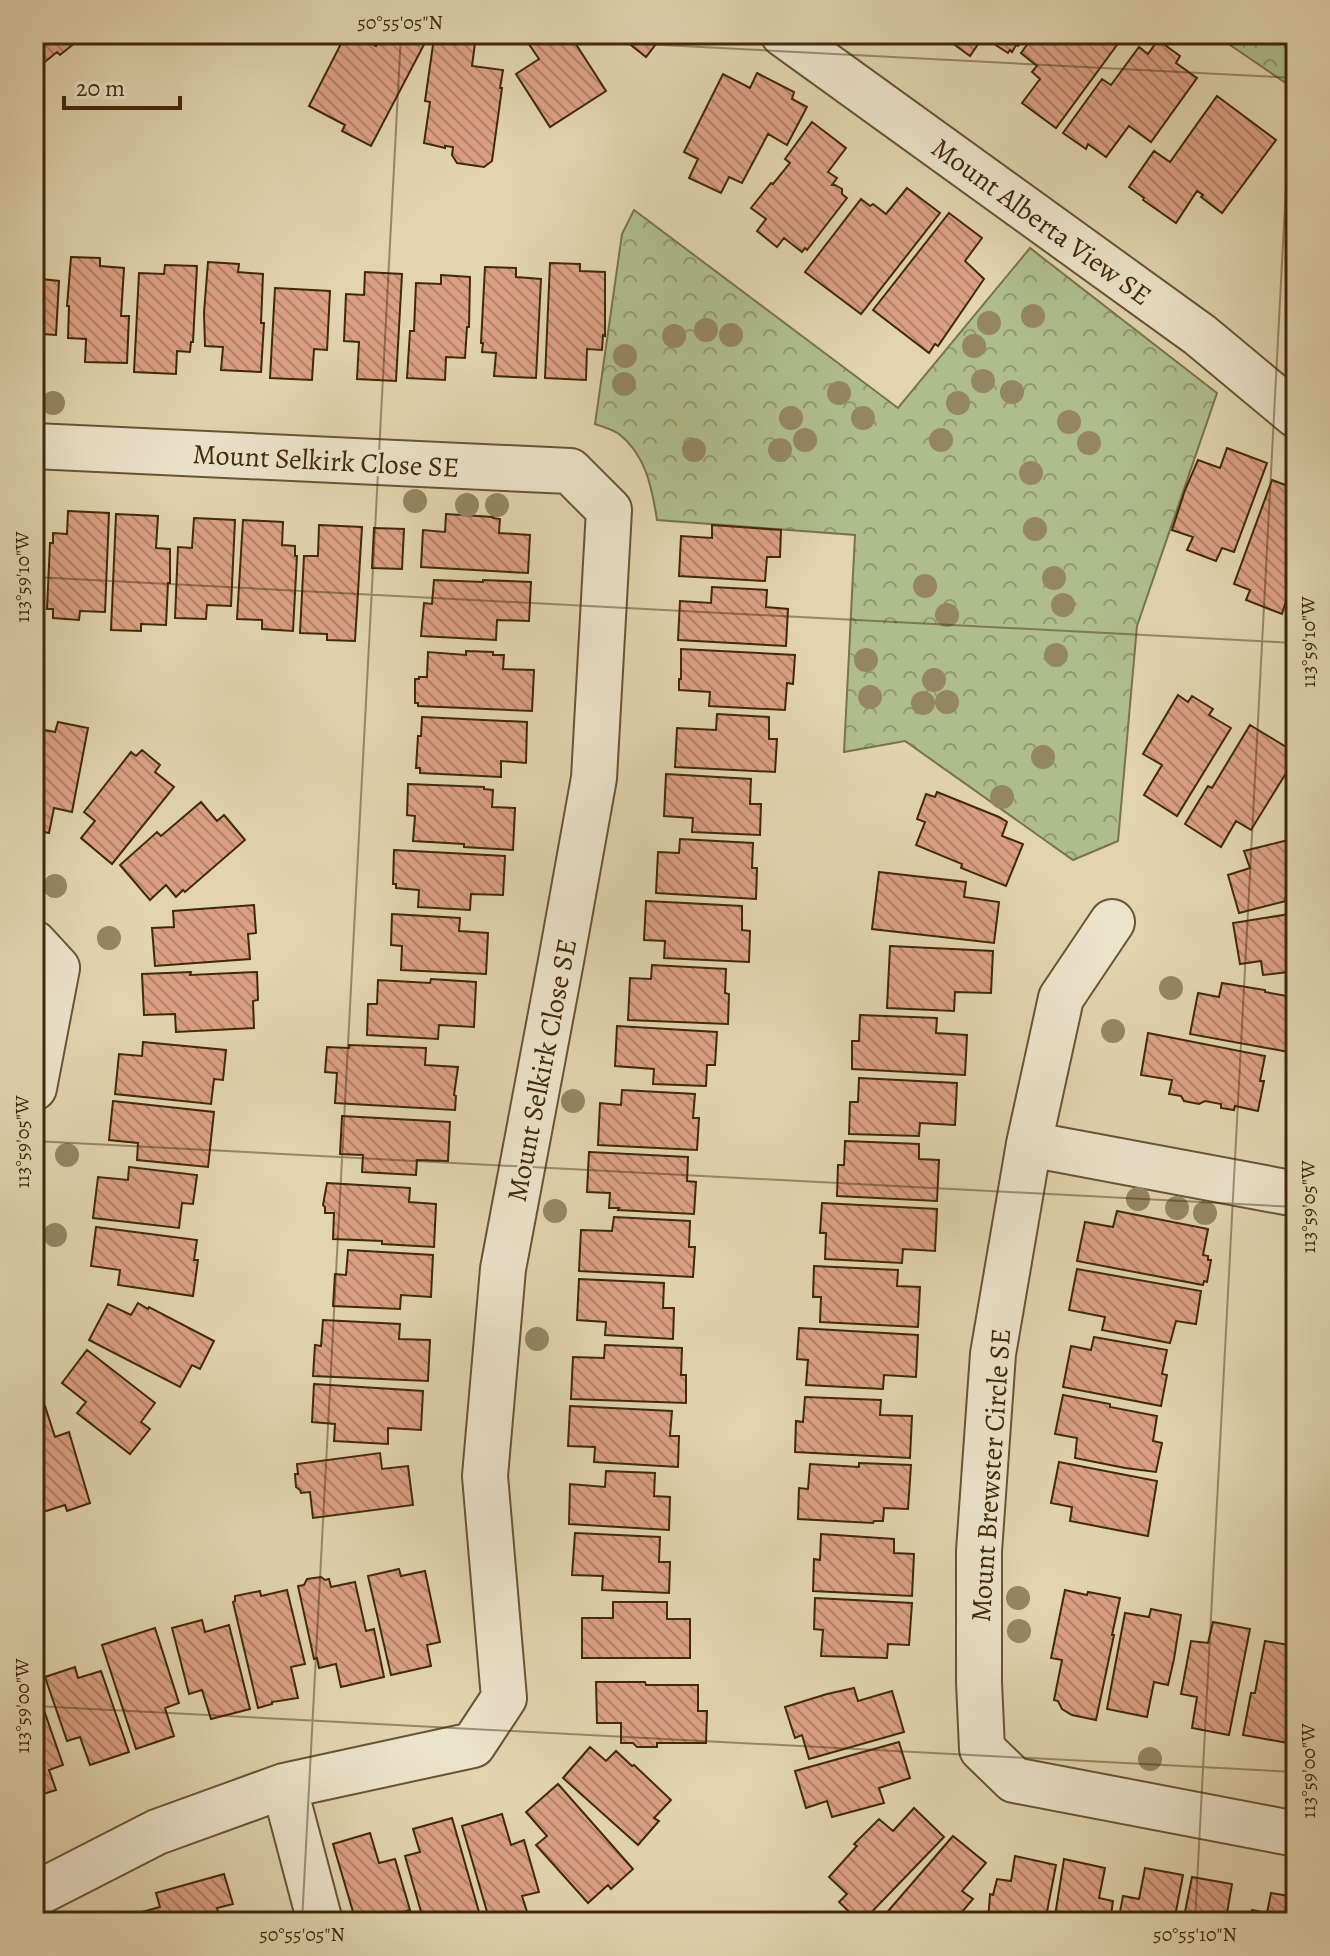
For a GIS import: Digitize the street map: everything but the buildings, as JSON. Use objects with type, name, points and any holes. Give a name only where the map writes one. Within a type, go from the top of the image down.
[{"type":"street","name":"Mount Alberta View SE","points":[[783,34],[1200,335],[1296,415]]},
{"type":"street","name":"Mount Selkirk Close SE","points":[[34,446],[570,471],[609,510],[594,778],[503,1269],[500,1301],[485,1476],[504,1698],[473,1745],[284,1786],[157,1832],[34,1896],[41,1922]]},
{"type":"street","name":"Mount Brewster Circle SE","points":[[1112,922],[1061,998],[1029,1144],[993,1354],[979,1551],[982,1749],[1014,1780],[1296,1834]]},
{"type":"street","points":[[34,943],[57,968],[34,1088]]},
{"type":"street","points":[[1029,1144],[1296,1194]]},
{"type":"street","points":[[284,1786],[320,1922]]},
{"type":"green space","points":[[1214,34],[1296,34],[1296,90]]},
{"type":"green space","points":[[634,210],[898,408],[1030,248],[1217,393],[1137,626],[1118,841],[1073,860],[905,741],[844,752],[855,535],[657,520],[650,484],[636,452],[619,434],[595,424],[622,234]]}]
